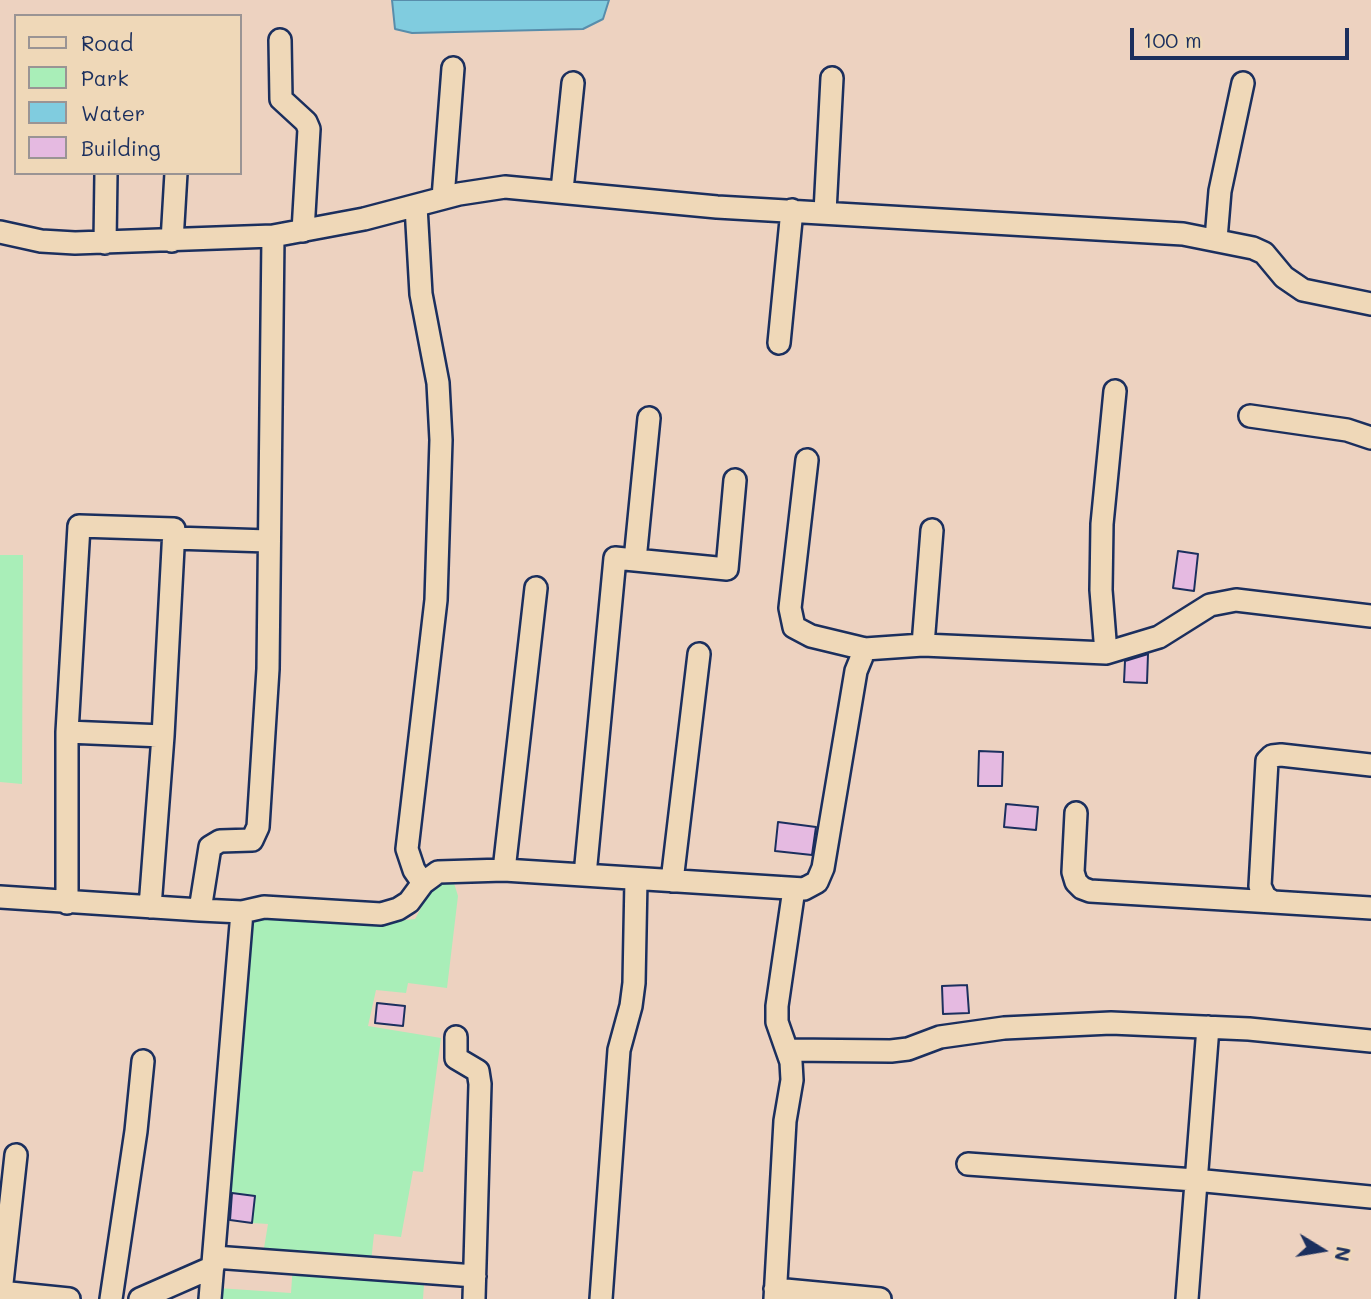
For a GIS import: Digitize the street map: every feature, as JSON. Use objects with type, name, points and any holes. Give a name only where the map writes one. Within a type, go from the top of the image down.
[{"type":"street","points":[[280,40],[281,99],[306,122],[309,129],[303,231]]},
{"type":"street","points":[[443,198],[453,68]]},
{"type":"street","points":[[825,212],[832,78]]},
{"type":"street","points":[[562,190],[573,83]]},
{"type":"street","points":[[1216,239],[1220,191],[1243,83]]},
{"type":"street","points":[[105,243],[106,175]]},
{"type":"street","points":[[172,241],[176,175]]},
{"type":"street","points":[[0,232],[41,241],[105,243],[273,236],[505,187],[562,190],[717,206],[1183,234],[1216,239],[1264,253],[1283,277],[1303,290],[1371,304]]},
{"type":"street","points":[[416,205],[421,294],[439,383],[441,440],[436,600],[407,849],[414,870],[423,883]]},
{"type":"street","points":[[779,343],[792,210]]},
{"type":"street","points":[[200,910],[210,847],[220,841],[252,840],[258,827],[268,669],[273,236]]},
{"type":"street","points":[[1106,653],[1101,590],[1102,524],[1115,391]]},
{"type":"street","points":[[1250,416],[1347,430],[1371,438]]},
{"type":"street","points":[[635,560],[649,418]]},
{"type":"street","points":[[807,460],[790,608],[794,627],[811,636],[865,649],[923,645],[1106,653],[1158,637],[1220,601],[1252,600],[1371,616]]},
{"type":"street","points":[[585,875],[615,558],[727,569],[735,480]]},
{"type":"street","points":[[68,903],[67,732],[79,526],[174,529],[163,736],[150,907]]},
{"type":"street","points":[[923,645],[932,530]]},
{"type":"street","points":[[174,538],[268,541]]},
{"type":"street","points":[[504,870],[537,588]]},
{"type":"street","points":[[0,897],[242,912],[264,907],[390,912],[409,902],[423,883],[439,872],[504,870],[794,889],[812,886],[823,868],[856,671],[865,649]]},
{"type":"street","points":[[672,881],[699,654]]},
{"type":"street","points":[[67,732],[163,736]]},
{"type":"street","points":[[1273,902],[1265,897],[1260,886],[1267,761],[1272,756],[1281,755],[1371,765]]},
{"type":"street","points":[[1076,813],[1073,872],[1076,882],[1090,891],[1371,908]]},
{"type":"street","points":[[601,1299],[619,1050],[634,983],[636,879]]},
{"type":"street","points":[[794,889],[777,1006],[777,1022],[787,1050],[792,1080],[785,1121],[775,1294],[880,1299]]},
{"type":"street","points":[[210,1299],[242,912]]},
{"type":"street","points":[[787,1050],[891,1051],[908,1049],[940,1037],[1004,1028],[1111,1023],[1208,1027],[1371,1041]]},
{"type":"street","points":[[1188,1299],[1208,1027]]},
{"type":"street","points":[[456,1037],[456,1058],[478,1071],[480,1084],[474,1299]]},
{"type":"street","points":[[111,1299],[136,1131],[142,1061]]},
{"type":"street","points":[[16,1155],[0,1292],[69,1299]]},
{"type":"street","points":[[968,1164],[1195,1180],[1371,1197]]},
{"type":"street","points":[[140,1299],[214,1262],[475,1276]]},
{"type":"green space","points":[[0,555],[23,555],[22,784],[0,782]]},
{"type":"green space","points":[[447,880],[454,883],[458,896],[447,988],[408,983],[406,993],[376,990],[368,1026],[441,1038],[423,1172],[413,1171],[401,1237],[374,1234],[371,1262],[397,1265],[410,1259],[412,1266],[425,1269],[423,1299],[212,1299],[218,1288],[291,1293],[293,1264],[269,1263],[264,1248],[268,1224],[252,1223],[255,1196],[225,1192],[247,919],[258,916],[375,923],[415,919],[434,884]]},
{"type":"water","points":[[392,0],[609,0],[603,19],[583,29],[412,33],[395,29]]},
{"type":"building","points":[[1178,551],[1198,554],[1194,591],[1173,588]]},
{"type":"building","points":[[1148,654],[1147,683],[1124,682],[1125,661]]},
{"type":"building","points":[[979,751],[1003,752],[1002,786],[978,786]]},
{"type":"building","points":[[1006,804],[1038,807],[1036,830],[1004,827]]},
{"type":"building","points":[[778,822],[816,827],[812,855],[775,851]]},
{"type":"building","points":[[967,985],[969,1013],[943,1014],[942,986]]},
{"type":"building","points":[[377,1003],[405,1006],[403,1026],[375,1023]]},
{"type":"building","points":[[232,1193],[255,1196],[252,1223],[230,1220]]}]
